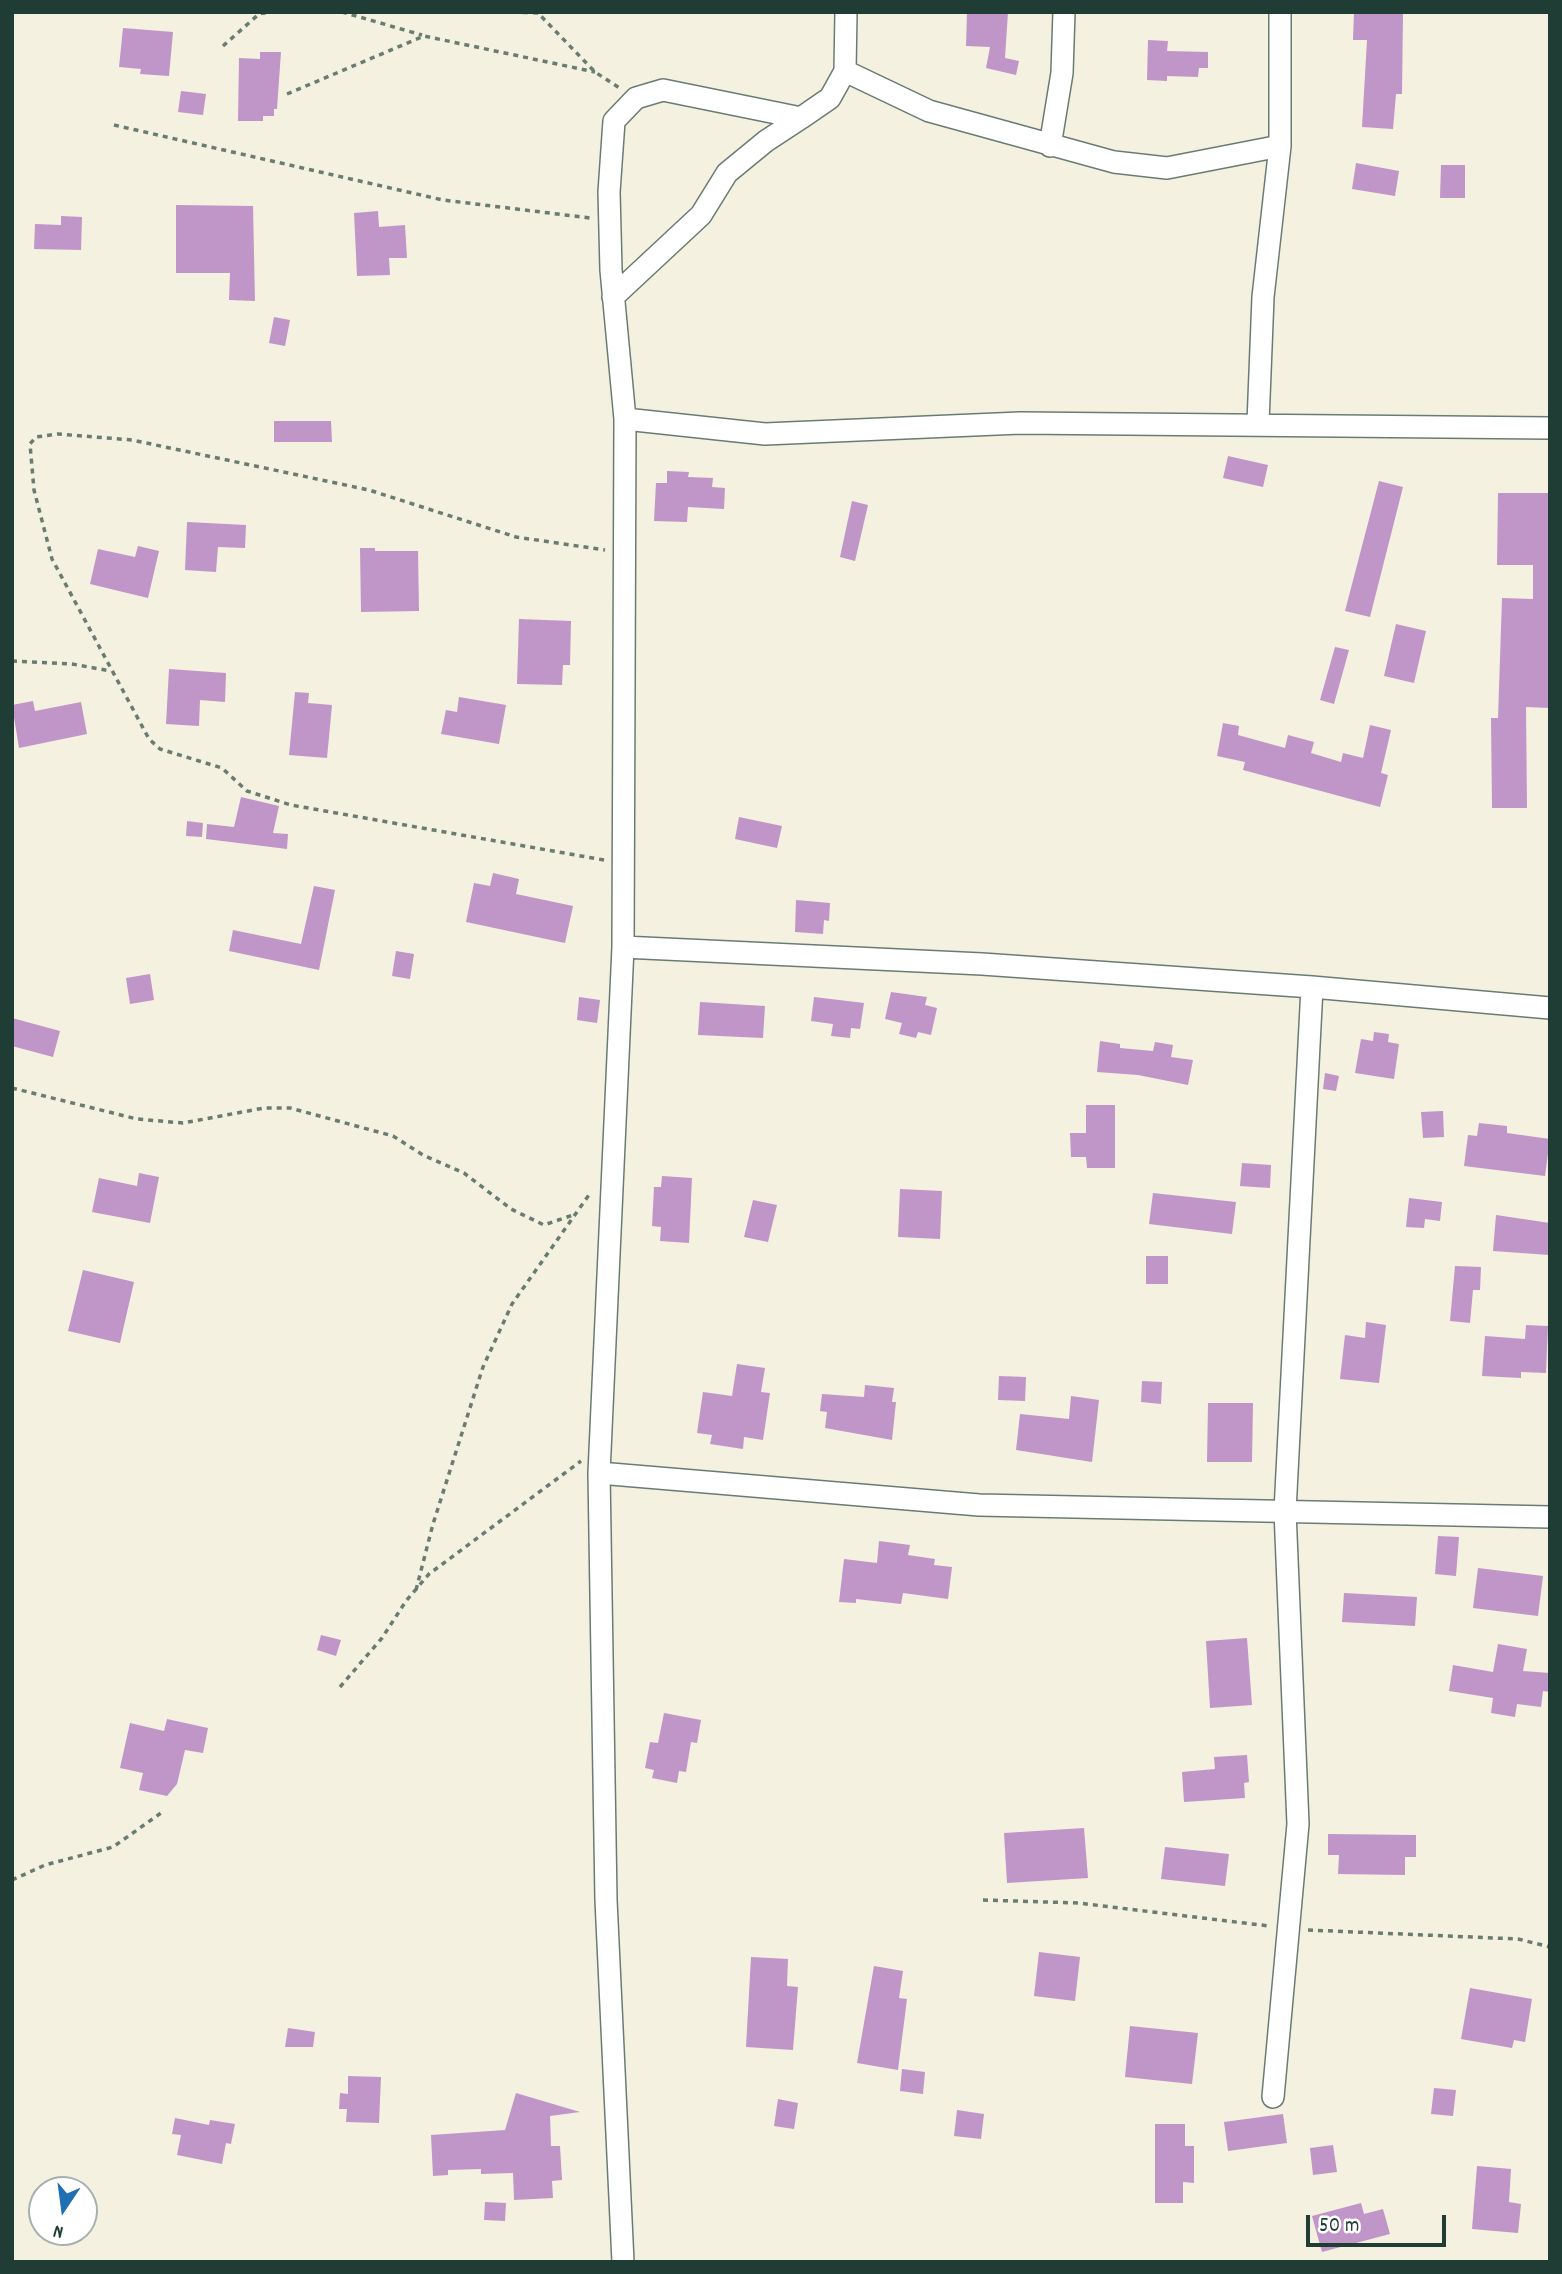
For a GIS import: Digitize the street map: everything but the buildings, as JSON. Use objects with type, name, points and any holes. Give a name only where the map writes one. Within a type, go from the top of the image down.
[{"type":"street","points":[[613,297],[701,215],[727,173],[766,141],[830,98],[845,71],[846,12]]},
{"type":"street","points":[[1050,146],[1062,73],[1064,12]]},
{"type":"street","points":[[1258,423],[1263,297],[1280,146],[1280,12]]},
{"type":"street","points":[[845,71],[929,111],[1114,162],[1167,168],[1280,146]]},
{"type":"street","points":[[623,2262],[606,1900],[598,1473],[623,947],[624,863],[625,419],[613,297],[609,221],[614,121],[635,98],[663,90],[801,118]]},
{"type":"street","points":[[625,419],[765,434],[1020,423],[1258,423],[1550,428]]},
{"type":"street","points":[[623,947],[982,964],[1312,987],[1550,1008]]},
{"type":"street","points":[[1273,2097],[1298,1824],[1285,1511],[1312,987]]},
{"type":"street","points":[[598,1473],[979,1505],[1550,1517]]},
{"type":"path","points":[[223,46],[259,14],[269,12]]},
{"type":"path","points":[[342,12],[424,36],[595,72]]},
{"type":"path","points":[[513,12],[538,13],[595,72],[635,98]]},
{"type":"path","points":[[287,94],[424,36]]},
{"type":"path","points":[[114,125],[443,200],[609,221]]},
{"type":"path","points":[[624,863],[291,805],[247,792],[222,768],[160,749],[149,739],[52,559],[30,466],[30,444],[36,437],[58,434],[132,440],[369,490],[516,537],[625,553]]},
{"type":"path","points":[[12,661],[72,664],[111,671]]},
{"type":"path","points":[[12,1088],[137,1119],[183,1123],[264,1108],[290,1108],[393,1136],[423,1155],[464,1173],[511,1209],[544,1225],[573,1215],[512,1304],[483,1367],[433,1524],[416,1590]]},
{"type":"path","points":[[340,1687],[382,1638],[429,1574],[572,1469],[600,1442]]},
{"type":"path","points":[[12,1880],[45,1865],[113,1847],[161,1814]]},
{"type":"path","points":[[984,1900],[1078,1903],[1288,1929],[1518,1939],[1550,1947]]}]
